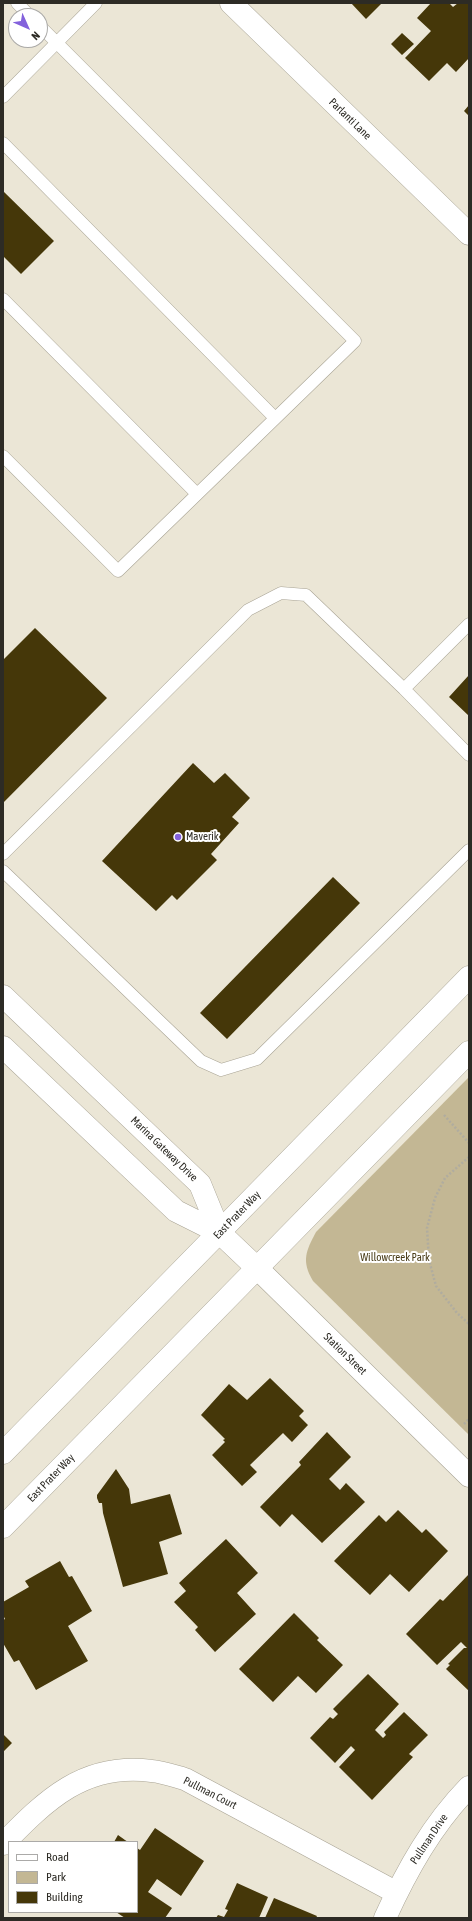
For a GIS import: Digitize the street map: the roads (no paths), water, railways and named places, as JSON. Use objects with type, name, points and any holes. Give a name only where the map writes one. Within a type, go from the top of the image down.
[{"type":"street","name":"Parlanti Lane","points":[[231,3],[469,234]]},
{"type":"street","name":"East Prater Way","points":[[3,1452],[220,1233],[469,977]]},
{"type":"street","name":"Marina Gateway Drive","points":[[3,996],[200,1184],[220,1233]]},
{"type":"street","points":[[3,1047],[176,1211],[220,1233]]},
{"type":"street","name":"East Prater Way","points":[[3,1527],[258,1269],[469,1052]]},
{"type":"street","name":"Station Street","points":[[220,1233],[469,1476]]},
{"type":"street","name":"Pullman Court","points":[[3,1844],[43,1804],[60,1791],[87,1778],[119,1770],[152,1771],[185,1779],[397,1893]]},
{"type":"street","name":"Pullman Drive","points":[[385,1918],[421,1848],[454,1802],[469,1787]]},
{"type":"lane","points":[[3,97],[96,3]]},
{"type":"lane","points":[[3,456],[118,571],[355,341],[48,34]]},
{"type":"lane","points":[[3,144],[275,418]]},
{"type":"lane","points":[[3,299],[197,494]]},
{"type":"lane","points":[[3,854],[248,610],[281,593],[306,595],[404,689],[469,755]]},
{"type":"lane","points":[[404,689],[469,624]]},
{"type":"lane","points":[[3,871],[200,1061],[221,1070],[257,1059],[469,850]]},
{"type":"place","name":"Maverik","points":[[178,837]]},
{"type":"park label","name":"Willowcreek Park","points":[[395,1258]]}]
